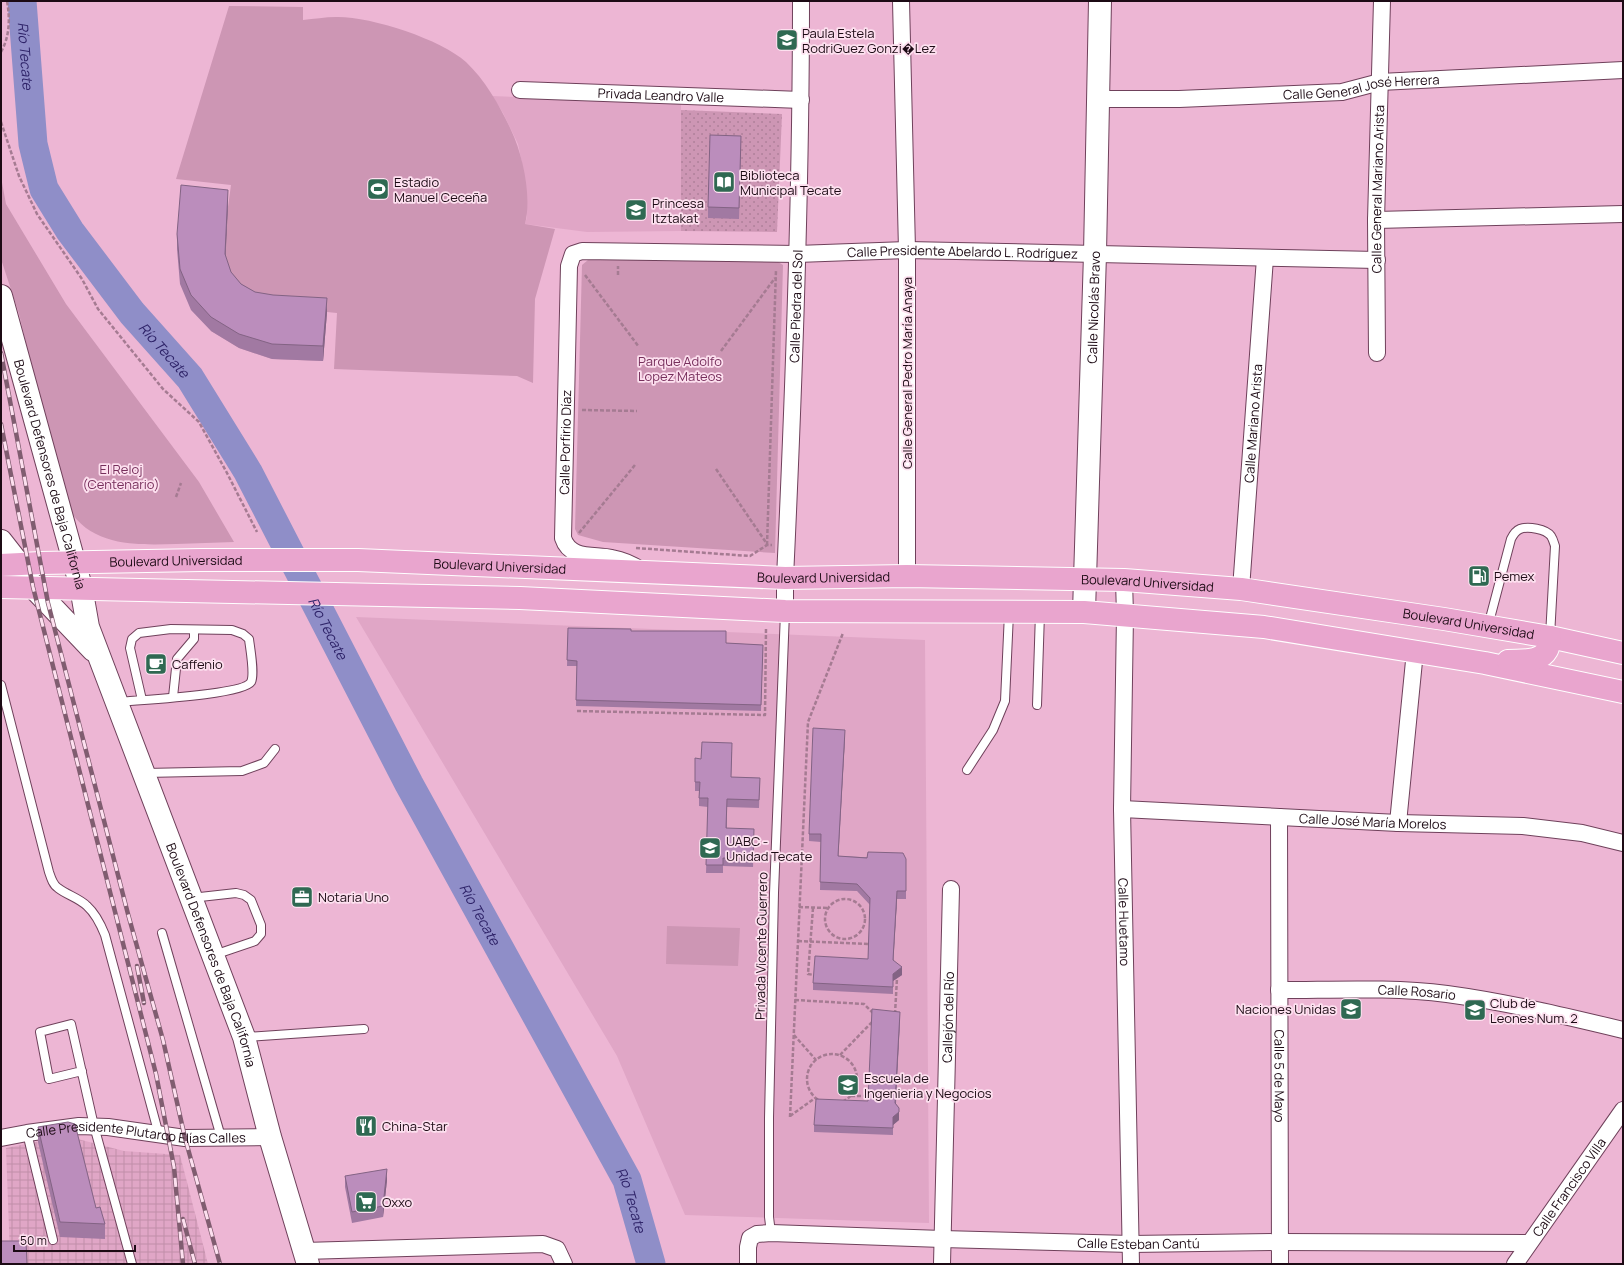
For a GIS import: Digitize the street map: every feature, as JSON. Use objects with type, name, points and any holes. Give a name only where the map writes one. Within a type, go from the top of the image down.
[{"type":"main road","name":"Calle Nicolás Bravo","points":[[1084,612],[1095,254],[1100,1]]},
{"type":"main road","name":"Boulevard Defensores de Baja California","points":[[1,296],[81,587],[88,626],[244,1037],[270,1136],[306,1257]]},
{"type":"main road","name":"Boulevard Defensores de Baja California","points":[[1,541],[10,565],[97,653]]},
{"type":"main road","name":"Boulevard Universidad","points":[[10,565],[74,562],[200,560],[358,560],[785,578],[907,576],[1124,580],[1241,589],[1550,637],[1623,654]]},
{"type":"main road","name":"Boulevard Universidad","points":[[1,587],[81,587],[520,598],[785,612],[1084,612],[1264,627],[1485,663],[1623,692]]},
{"type":"main road","points":[[1485,663],[1532,660],[1541,657],[1548,650],[1550,637]]},
{"type":"street","name":"Calle Piedra del Sol","points":[[785,612],[786,546],[797,254],[801,100],[801,1]]},
{"type":"street","name":"Calle General Pedro María Anaya","points":[[901,1],[907,250],[907,576]]},
{"type":"street","name":"Calle General Mariano Arista","points":[[1377,353],[1376,220],[1382,1]]},
{"type":"street","name":"Calle General José Herrera","points":[[1099,99],[1179,99],[1342,92],[1380,82],[1623,70]]},
{"type":"street","name":"Privada Leandro Valle","points":[[520,90],[801,100]]},
{"type":"street","points":[[1376,220],[1623,214]]},
{"type":"street","name":"Calle Presidente Abelardo L. Rodríguez","points":[[574,254],[582,251],[797,254],[907,250],[1377,260]]},
{"type":"street","name":"Calle Porfirio Díaz","points":[[564,538],[569,266],[574,254]]},
{"type":"street","name":"Calle Mariano Arista","points":[[1241,589],[1265,258]]},
{"type":"street","points":[[564,538],[565,544],[570,551],[611,557],[629,562],[646,573]]},
{"type":"street","name":"Calle Huetamo","points":[[1124,580],[1125,615],[1122,810],[1131,1264]]},
{"type":"street","points":[[1398,823],[1415,651]]},
{"type":"street","name":"Calle José María Morelos","points":[[1122,810],[1398,823],[1523,826],[1582,833],[1623,843]]},
{"type":"street","name":"Calle 5 de Mayo","points":[[1279,817],[1280,1264]]},
{"type":"street","name":"Callejón del Río","points":[[942,1264],[951,889]]},
{"type":"street","name":"Calle Rosario","points":[[1279,990],[1401,991],[1447,994],[1538,1010],[1623,1030]]},
{"type":"street","name":"Calle Francisco Villa","points":[[1514,1264],[1623,1110]]},
{"type":"street","name":"Calle Presidente Plutarco Elías Calles","points":[[1,1138],[79,1126],[94,1126],[185,1138],[270,1136]]},
{"type":"street","name":"Calle Esteban Cantú","points":[[748,1264],[748,1247],[750,1238],[757,1234],[771,1233],[942,1240],[1131,1244],[1280,1242],[1529,1244]]},
{"type":"street","points":[[306,1257],[543,1244],[557,1249],[564,1264]]},
{"type":"lane","points":[[1488,627],[1511,539],[1515,532],[1520,529],[1534,528],[1546,532],[1551,536],[1555,546],[1550,637]]},
{"type":"lane","name":"Privada Vicente Guerrero","points":[[771,1233],[769,1217],[769,1103],[774,893],[785,612]]},
{"type":"lane","points":[[968,770],[993,730],[1005,701],[1009,612]]},
{"type":"lane","points":[[1037,705],[1040,612]]},
{"type":"lane","points":[[116,703],[223,692],[246,687],[251,682],[252,675],[249,639],[243,634],[232,630],[172,629],[139,633],[132,639],[130,648],[142,700]]},
{"type":"lane","points":[[173,697],[177,658],[194,639],[194,630]]},
{"type":"lane","points":[[1,685],[48,872],[54,884],[58,888],[74,896],[88,906],[98,919],[105,935],[160,1135]]},
{"type":"lane","points":[[144,773],[242,771],[264,763],[275,749]]},
{"type":"lane","points":[[191,898],[236,893],[244,895],[251,900],[261,925],[261,934],[255,941],[213,955]]},
{"type":"lane","points":[[162,933],[221,1137]]},
{"type":"lane","points":[[82,1071],[49,1079],[40,1032],[71,1024],[82,1071],[94,1126],[132,1264]]},
{"type":"lane","points":[[244,1037],[364,1029]]},
{"type":"lane","points":[[27,1133],[53,1240]]},
{"type":"path","points":[[1,52],[5,45],[10,18],[7,1]]},
{"type":"path","points":[[1,122],[19,176],[37,214],[67,260],[82,279],[98,309],[162,389],[199,422],[257,532]]},
{"type":"path","points":[[767,545],[776,254]]},
{"type":"path","points":[[585,275],[639,348]]},
{"type":"path","points":[[721,352],[776,276]]},
{"type":"path","points":[[582,410],[637,411]]},
{"type":"path","points":[[564,538],[572,538],[579,533],[635,465]]},
{"type":"path","points":[[716,469],[767,545]]},
{"type":"path","points":[[176,497],[181,483]]},
{"type":"path","points":[[579,533],[582,537]]},
{"type":"path","points":[[634,548],[750,556],[767,545],[786,546]]},
{"type":"path","points":[[576,711],[765,716],[766,627]]},
{"type":"path","points":[[815,1098],[790,1117],[808,722],[843,633]]},
{"type":"path","points":[[799,907],[827,908],[838,900],[851,900],[862,908],[865,920],[864,926],[855,936],[842,941],[836,938],[827,928],[825,915],[827,908]]},
{"type":"path","points":[[813,908],[808,974],[814,975]]},
{"type":"path","points":[[798,940],[842,941],[868,944]]},
{"type":"path","points":[[895,1019],[897,978]]},
{"type":"path","points":[[795,1000],[864,1004],[874,1014]]},
{"type":"path","points":[[840,1055],[872,1022]]},
{"type":"path","points":[[793,1034],[816,1060]]},
{"type":"path","points":[[824,1055],[840,1055],[853,1065],[857,1081],[851,1096],[845,1101],[838,1104],[822,1102],[815,1098],[807,1083],[810,1066],[824,1055]]},
{"type":"path","points":[[851,1096],[869,1096]]},
{"type":"shaded area","points":[[492,96],[681,104],[681,231],[587,232],[525,224],[527,217],[522,163],[518,144],[503,113]]},
{"type":"shaded area","name":"UABC - Unidad Tecate","points":[[356,617],[925,640],[929,1223],[685,1215],[617,1056]]},
{"type":"shaded area","points":[[66,1136],[124,1151],[180,1155],[208,1264],[1,1264],[1,1256],[10,1256],[6,1148]]},
{"type":"green space","name":"Estadio Manuel Ceceña","points":[[229,6],[303,7],[303,20],[332,17],[350,18],[367,20],[404,30],[423,37],[455,53],[480,77],[492,94],[511,130],[523,164],[527,189],[527,213],[525,224],[555,229],[535,299],[533,383],[517,376],[334,369],[337,313],[327,312],[323,361],[272,359],[239,348],[211,331],[231,185],[176,179]]},
{"type":"green space","points":[[681,110],[782,114],[777,232],[681,231]]},
{"type":"green space","name":"El Reloj (Centenario)","points":[[1,177],[6,204],[66,304],[199,482],[234,542],[146,544],[116,541],[90,531],[69,509],[61,489],[19,314],[1,259]]},
{"type":"green space","name":"Parque Adolfo Lopez Mateos","points":[[588,260],[775,260],[783,265],[775,553],[603,542],[578,535],[575,529],[582,265]]},
{"type":"green space","points":[[667,926],[740,928],[738,966],[666,964]]},
{"type":"building","name":"Biblioteca Municipal Tecate","points":[[710,135],[741,136],[739,208],[708,207]]},
{"type":"building","points":[[181,185],[228,190],[225,254],[231,272],[241,284],[255,292],[273,295],[327,298],[323,346],[272,344],[239,334],[211,317],[191,295],[180,269],[177,234]]},
{"type":"building","points":[[568,628],[631,629],[631,631],[726,631],[726,643],[763,645],[761,705],[576,700],[577,661],[567,660]]},
{"type":"building","points":[[813,728],[845,730],[838,856],[867,858],[868,852],[903,853],[906,859],[906,891],[897,891],[893,960],[902,967],[893,974],[893,987],[813,983],[815,956],[868,959],[870,898],[857,884],[820,882],[821,834],[809,834]]},
{"type":"building","points":[[702,742],[732,743],[731,777],[760,778],[759,800],[727,799],[726,828],[754,829],[753,859],[723,858],[723,865],[706,865],[708,798],[699,798],[700,782],[695,782],[695,758],[701,759]]},
{"type":"building","points":[[872,1009],[900,1012],[895,1103],[899,1108],[899,1112],[893,1117],[893,1128],[814,1125],[816,1099],[868,1101]]},
{"type":"building","points":[[68,1122],[75,1124],[96,1208],[100,1207],[105,1224],[60,1222],[38,1127]]},
{"type":"building","name":"Oxxo","points":[[387,1169],[383,1206],[352,1212],[345,1176]]},
{"type":"building","points":[[1,1241],[26,1241],[27,1264],[1,1264]]},
{"type":"waterway","name":"Río Tecate","points":[[22,1],[33,144],[44,189],[70,231],[132,313],[190,378],[248,472],[409,784],[627,1180],[651,1264]]},
{"type":"railway","points":[[1,353],[48,603],[128,914],[163,1040],[185,1138],[220,1264]]},
{"type":"railway","points":[[1,424],[33,587],[156,1074],[174,1167],[183,1264]]},
{"type":"railway","points":[[137,966],[144,1003]]},
{"type":"railway","points":[[183,1219],[195,1264]]},
{"type":"place","name":"Paula Estela RodriGuez Gonzi�Lez","points":[[787,40]]},
{"type":"place","name":"Biblioteca Municipal Tecate","points":[[724,182]]},
{"type":"place","name":"Estadio Manuel Ceceña","points":[[378,189]]},
{"type":"place","name":"Princesa Itztakat","points":[[636,210]]},
{"type":"place","name":"Pemex","points":[[1479,576]]},
{"type":"place","name":"Caffenio","points":[[156,664]]},
{"type":"place","name":"UABC - Unidad Tecate","points":[[710,848]]},
{"type":"place","name":"Notaria Uno","points":[[302,897]]},
{"type":"place","name":"Naciones Unidas","points":[[1351,1009]]},
{"type":"place","name":"Club de Leones Num. 2","points":[[1475,1010]]},
{"type":"place","name":"Escuela de Ingenieria y Negocios","points":[[848,1085]]},
{"type":"place","name":"China-Star","points":[[366,1126]]},
{"type":"place","name":"Oxxo","points":[[366,1202]]}]
